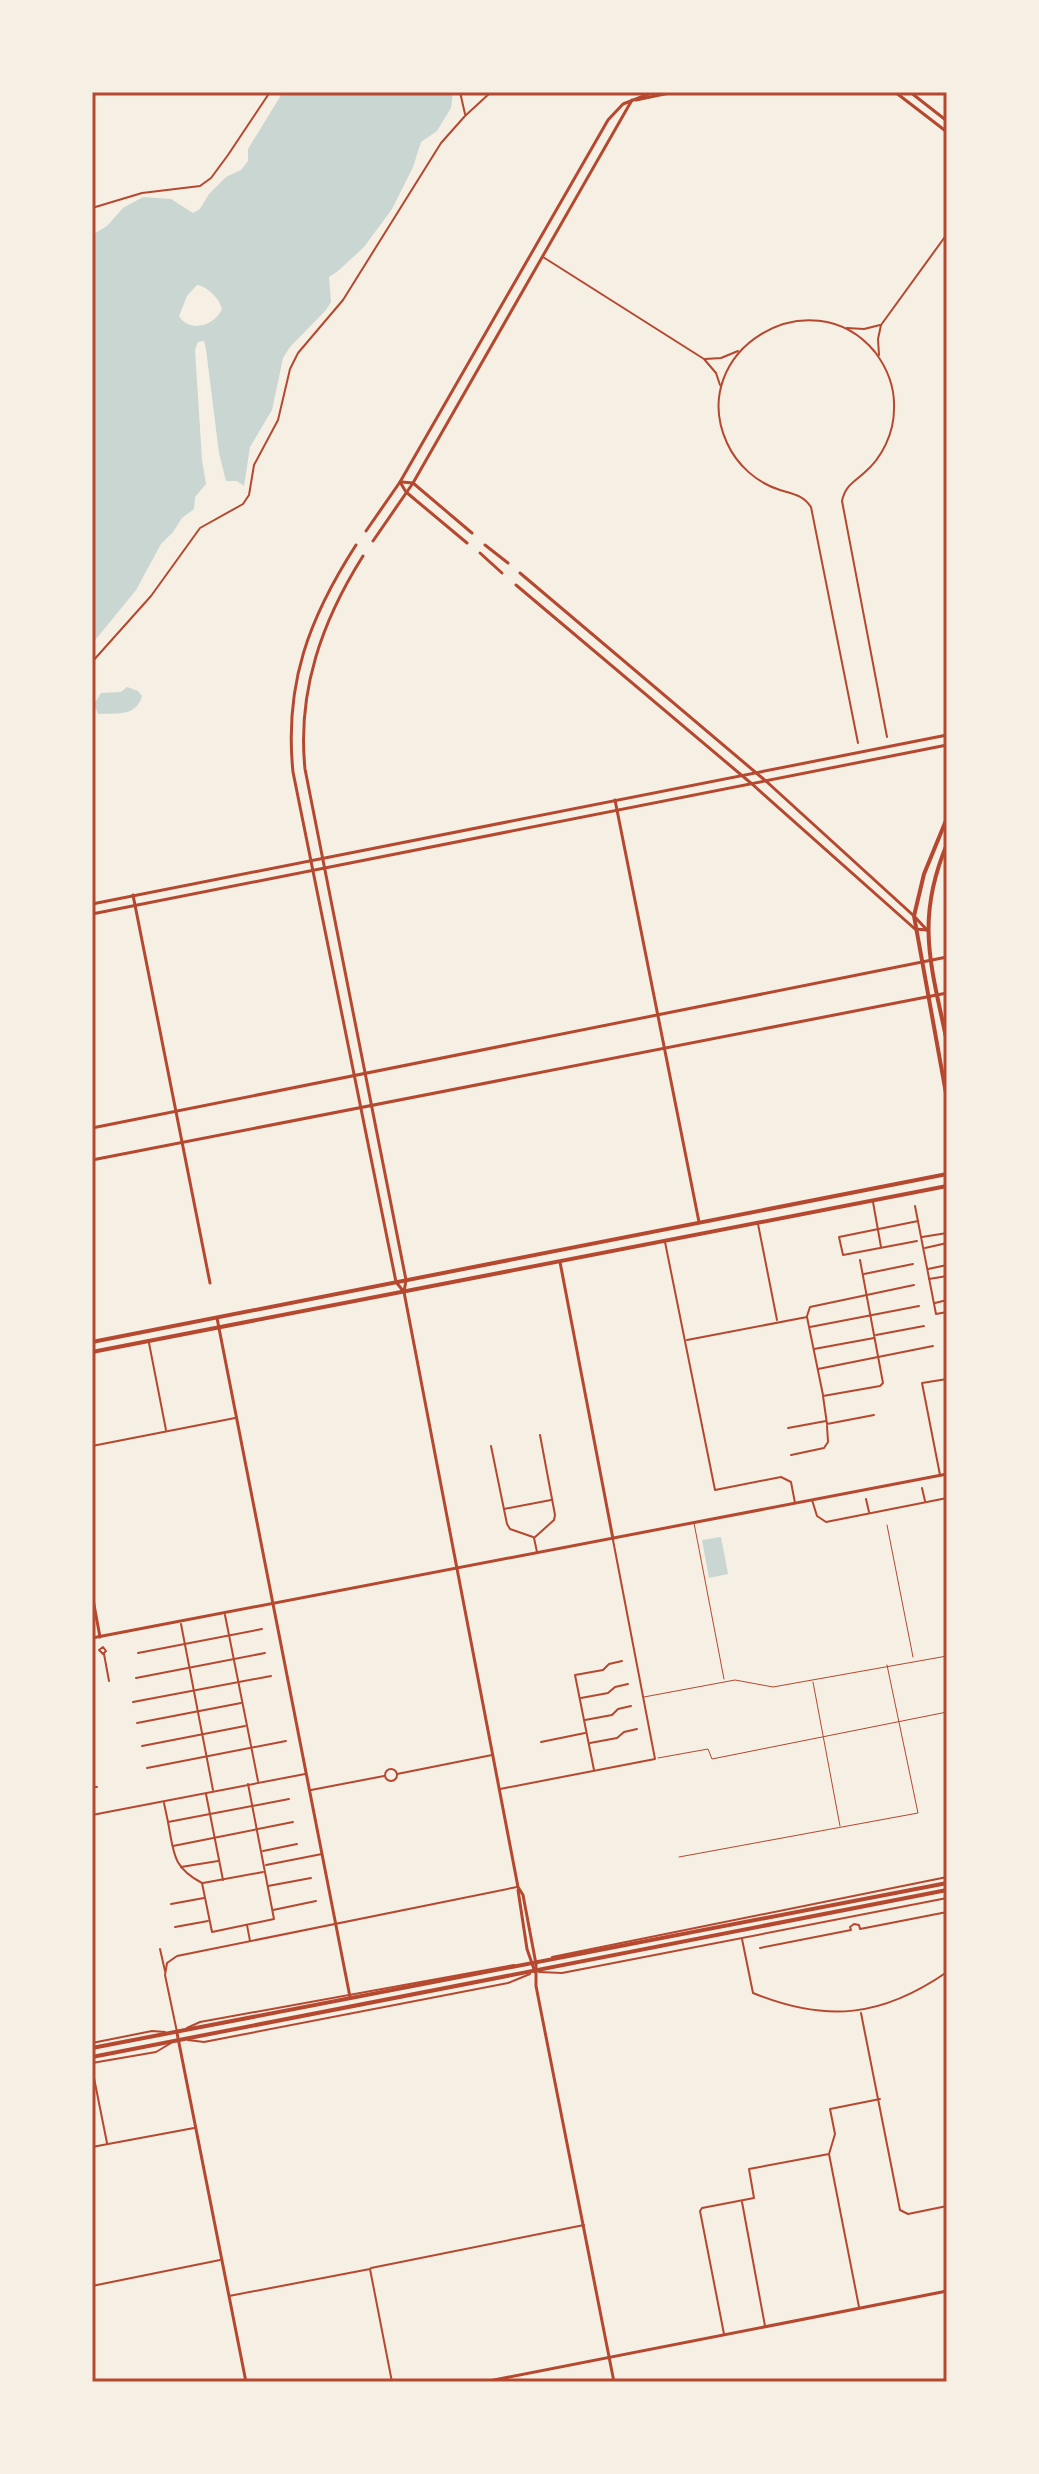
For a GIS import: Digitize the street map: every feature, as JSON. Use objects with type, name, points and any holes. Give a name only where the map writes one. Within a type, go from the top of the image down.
[{"type":"main road","points":[[366,531],[400,482],[615,109],[654,92]]},
{"type":"main road","points":[[373,541],[413,483],[632,100],[674,92]]},
{"type":"main road","points":[[895,92],[947,132]]},
{"type":"main road","points":[[910,92],[947,121]]},
{"type":"main road","points":[[534,251],[542,256]]},
{"type":"main road","points":[[400,482],[413,483],[472,533]]},
{"type":"main road","points":[[400,482],[406,492],[467,543]]},
{"type":"main road","points":[[356,545],[315,617],[300,662],[291,706],[290,743],[293,772],[396,1282],[404,1292]]},
{"type":"main road","points":[[485,545],[508,563]]},
{"type":"main road","points":[[480,553],[502,573]]},
{"type":"main road","points":[[363,556],[326,622],[312,666],[303,719],[303,753],[614,2382]]},
{"type":"main road","points":[[520,573],[767,782],[927,930]]},
{"type":"main road","points":[[516,585],[752,784],[915,929],[927,930]]},
{"type":"main road","points":[[630,681],[636,671]]},
{"type":"main road","points":[[92,904],[947,735]]},
{"type":"main road","points":[[92,914],[947,745]]},
{"type":"main road","points":[[615,800],[699,1222]]},
{"type":"main road","points":[[947,818],[924,874],[914,916],[947,1099]]},
{"type":"main road","points":[[947,844],[933,882],[927,930],[947,1042]]},
{"type":"main road","points":[[133,895],[210,1283]]},
{"type":"main road","points":[[92,1128],[947,957]]},
{"type":"main road","points":[[92,1160],[947,993]]},
{"type":"main road","points":[[92,1342],[947,1174]]},
{"type":"main road","points":[[92,1352],[947,1186]]},
{"type":"main road","points":[[560,1262],[613,1539]]},
{"type":"main road","points":[[217,1318],[350,1996]]},
{"type":"main road","points":[[92,1638],[101,1642],[180,1622],[947,1474]]},
{"type":"main road","points":[[92,1594],[101,1642]]},
{"type":"main road","points":[[92,2057],[350,1996],[534,1965],[947,1883]]},
{"type":"main road","points":[[92,2046],[178,2036],[535,1972],[947,1890]]},
{"type":"main road","points":[[178,2036],[246,2382]]},
{"type":"main road","points":[[484,2382],[947,2291]]},
{"type":"street","points":[[92,95],[97,92]]},
{"type":"street","points":[[92,208],[142,193],[200,186],[211,178],[270,92]]},
{"type":"street","points":[[460,92],[465,116]]},
{"type":"street","points":[[92,662],[151,596],[200,528],[243,504],[249,495],[254,465],[278,420],[290,369],[298,353],[331,318],[429,161],[465,116],[491,92]]},
{"type":"street","points":[[887,737],[842,508],[843,495],[850,483],[877,460],[892,427],[893,391],[877,348],[881,325],[947,234]]},
{"type":"street","points":[[542,256],[704,359],[716,373],[721,390]]},
{"type":"street","points":[[858,743],[813,514],[808,503],[796,494],[762,482],[736,458],[721,425],[721,390],[725,375],[740,350],[754,337],[788,322],[826,322],[844,328],[879,358]]},
{"type":"street","points":[[844,328],[864,329],[881,325]]},
{"type":"street","points":[[704,359],[721,358],[740,350]]},
{"type":"street","points":[[872,1201],[882,1248]]},
{"type":"street","points":[[915,1206],[936,1314],[947,1312]]},
{"type":"street","points":[[917,1241],[843,1255],[839,1237],[918,1221]]},
{"type":"street","points":[[758,1223],[777,1323]]},
{"type":"street","points":[[921,1237],[947,1233]]},
{"type":"street","points":[[665,1241],[715,1490],[781,1477],[791,1482],[795,1503]]},
{"type":"street","points":[[923,1248],[947,1243]]},
{"type":"street","points":[[823,1396],[880,1386],[884,1379],[860,1260]]},
{"type":"street","points":[[863,1274],[913,1264]]},
{"type":"street","points":[[927,1269],[947,1265]]},
{"type":"street","points":[[929,1279],[947,1276]]},
{"type":"street","points":[[791,1455],[824,1448],[828,1442],[823,1396],[806,1311],[810,1307],[914,1285]]},
{"type":"street","points":[[934,1303],[947,1300]]},
{"type":"street","points":[[809,1328],[919,1306]]},
{"type":"street","points":[[685,1341],[807,1317]]},
{"type":"street","points":[[813,1349],[924,1326]]},
{"type":"street","points":[[148,1341],[166,1432]]},
{"type":"street","points":[[818,1369],[933,1346]]},
{"type":"street","points":[[940,1476],[922,1383],[947,1379]]},
{"type":"street","points":[[788,1428],[874,1415]]},
{"type":"street","points":[[92,1446],[237,1418]]},
{"type":"street","points":[[534,1538],[554,1520],[540,1435]]},
{"type":"street","points":[[491,1446],[510,1529],[534,1538]]},
{"type":"street","points":[[922,1488],[925,1503]]},
{"type":"street","points":[[812,1500],[817,1516],[826,1522],[947,1498]]},
{"type":"street","points":[[866,1499],[869,1514]]},
{"type":"street","points":[[504,1509],[552,1500]]},
{"type":"street","points":[[534,1538],[537,1553]]},
{"type":"street","points":[[499,1789],[655,1759],[613,1539]]},
{"type":"street","points":[[224,1614],[258,1783]]},
{"type":"street","points":[[180,1622],[214,1791]]},
{"type":"street","points":[[138,1653],[262,1629]]},
{"type":"street","points":[[101,1642],[99,1651],[104,1654],[109,1681]]},
{"type":"street","points":[[136,1678],[265,1653]]},
{"type":"street","points":[[594,1771],[575,1675],[603,1670],[609,1664],[622,1661]]},
{"type":"street","points":[[133,1702],[271,1676]]},
{"type":"street","points":[[580,1699],[608,1693],[615,1687],[628,1684]]},
{"type":"street","points":[[137,1723],[242,1703]]},
{"type":"street","points":[[584,1720],[612,1715],[618,1709],[631,1706]]},
{"type":"street","points":[[142,1746],[247,1726]]},
{"type":"street","points":[[589,1743],[617,1738],[624,1732],[637,1729]]},
{"type":"street","points":[[541,1742],[587,1733]]},
{"type":"street","points":[[147,1768],[286,1741]]},
{"type":"street","points":[[397,1774],[492,1755]]},
{"type":"street","points":[[384,1776],[391,1769],[397,1774]]},
{"type":"street","points":[[92,1815],[306,1773]]},
{"type":"street","points":[[309,1790],[384,1776],[392,1781],[397,1774]]},
{"type":"street","points":[[202,1883],[212,1932],[274,1919],[248,1784]]},
{"type":"street","points":[[92,1787],[97,1787]]},
{"type":"street","points":[[205,1793],[223,1880]]},
{"type":"street","points":[[168,1822],[289,1799]]},
{"type":"street","points":[[163,1801],[175,1862],[188,1876],[202,1883],[264,1872]]},
{"type":"street","points":[[172,1846],[293,1822]]},
{"type":"street","points":[[262,1851],[297,1844]]},
{"type":"street","points":[[265,1865],[322,1854]]},
{"type":"street","points":[[180,1868],[219,1860]]},
{"type":"street","points":[[534,1965],[559,1955],[947,1877]]},
{"type":"street","points":[[267,1887],[311,1878]]},
{"type":"street","points":[[165,1975],[167,1963],[177,1956],[518,1887]]},
{"type":"street","points":[[171,1904],[205,1898]]},
{"type":"street","points":[[535,1972],[562,1973],[947,1898]]},
{"type":"street","points":[[272,1910],[316,1901]]},
{"type":"street","points":[[854,1924],[859,1925],[860,1929],[947,1912]]},
{"type":"street","points":[[852,1916],[854,1924]]},
{"type":"street","points":[[175,1927],[209,1920]]},
{"type":"street","points":[[760,1948],[851,1930],[854,1924]]},
{"type":"street","points":[[247,1925],[250,1942]]},
{"type":"street","points":[[742,1938],[753,1993],[791,2006],[820,2011],[861,2011],[896,2002],[947,1972]]},
{"type":"street","points":[[107,2144],[92,2066],[156,2052],[178,2036],[160,1949]]},
{"type":"street","points":[[861,2011],[902,2213],[947,2206]]},
{"type":"street","points":[[859,2308],[829,2154],[835,2134],[830,2109],[880,2099]]},
{"type":"street","points":[[92,2147],[195,2128]]},
{"type":"street","points":[[725,2335],[700,2211],[702,2208],[754,2198],[749,2169],[829,2154]]},
{"type":"street","points":[[742,2201],[765,2327]]},
{"type":"street","points":[[229,2296],[584,2225]]},
{"type":"street","points":[[92,2286],[222,2260]]},
{"type":"street","points":[[370,2269],[392,2382]]},
{"type":"lane","points":[[694,1523],[724,1681]]},
{"type":"lane","points":[[887,1525],[913,1660]]},
{"type":"lane","points":[[643,1697],[724,1681],[741,1680],[773,1687],[947,1656]]},
{"type":"lane","points":[[679,1857],[918,1813],[887,1665]]},
{"type":"lane","points":[[812,1679],[841,1828]]},
{"type":"lane","points":[[655,1759],[708,1749],[712,1759],[947,1712]]},
{"type":"shaded area","points":[[283,92],[453,92],[451,108],[437,131],[421,142],[413,167],[392,209],[364,247],[329,277],[331,302],[283,358],[272,410],[250,447],[244,486],[237,481],[226,481],[219,453],[206,349],[204,341],[198,342],[195,350],[206,484],[195,497],[194,509],[182,518],[161,544],[136,590],[92,644],[92,235],[107,226],[123,208],[143,197],[171,199],[193,213],[200,209],[209,194],[226,177],[241,170],[248,161],[248,149]],"holes":[[[197,285],[216,297],[222,309],[208,323],[189,325],[179,316],[187,296]]]},
{"type":"shaded area","points":[[127,687],[142,696],[135,708],[98,714],[94,704],[101,693],[121,692]]},
{"type":"shaded area","points":[[721,1537],[728,1574],[709,1578],[702,1540]]}]
